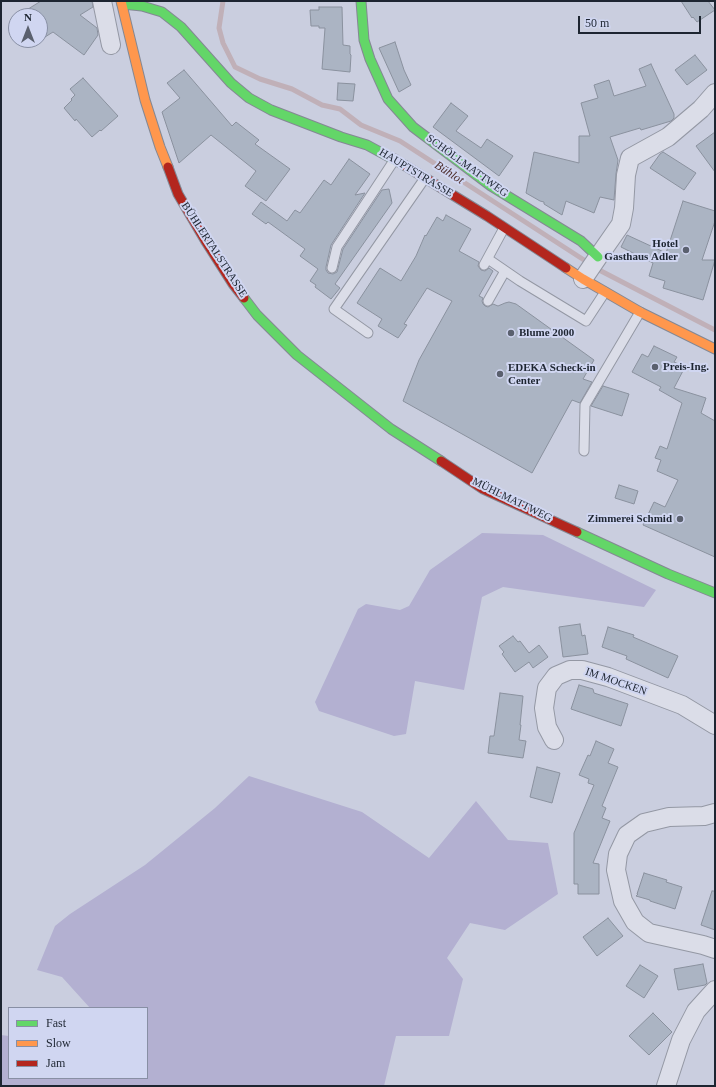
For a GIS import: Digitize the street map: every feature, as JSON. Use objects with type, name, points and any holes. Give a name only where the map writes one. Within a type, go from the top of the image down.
[{"type":"street","points":[[102,1],[111,45]]},
{"type":"street","name":"SCHÖLLMATTWEG","points":[[361,1],[364,40],[370,59],[388,99],[413,127],[491,186],[581,242],[590,269]]},
{"type":"street","name":"HAUPTSTRASSE","points":[[122,3],[142,6],[162,12],[181,27],[231,83],[249,98],[271,110],[341,137],[367,145],[395,159],[504,228],[590,269],[605,292],[640,312],[715,349]]},
{"type":"street","name":"BÜHLERTALSTRASSE","points":[[122,3],[145,100],[160,147],[178,194],[233,284],[257,315],[289,347]]},
{"type":"street","points":[[590,269],[621,224],[624,208],[626,175],[630,158],[668,137],[701,108],[715,93]]},
{"type":"street","name":"MÜHLMATTWEG","points":[[289,347],[297,355],[391,429],[483,489],[668,574],[715,593]]},
{"type":"street","name":"IM MOCKEN","points":[[554,740],[547,726],[544,708],[547,688],[556,676],[570,670],[582,670],[608,677],[682,705],[715,725]]},
{"type":"street","points":[[715,813],[704,816],[669,817],[644,823],[627,835],[618,854],[616,870],[623,901],[635,922],[649,933],[715,949]]},
{"type":"street","points":[[666,1086],[681,1040],[696,1011],[715,990]]},
{"type":"lane","points":[[332,268],[337,247],[395,159]]},
{"type":"lane","points":[[368,333],[334,309],[425,177]]},
{"type":"lane","points":[[504,228],[486,262],[505,271],[586,321],[605,292]]},
{"type":"lane","points":[[488,301],[505,271]]},
{"type":"lane","points":[[584,451],[585,405],[640,312]]},
{"type":"shaded area","points":[[482,533],[543,535],[656,590],[644,607],[503,587],[482,597],[464,690],[415,681],[406,734],[394,736],[319,711],[315,702],[358,609],[366,604],[400,610],[409,606],[430,570]]},
{"type":"shaded area","points":[[249,776],[362,812],[429,858],[476,801],[508,840],[548,843],[558,894],[505,930],[470,923],[447,958],[463,979],[449,1036],[396,1036],[384,1086],[1,1086],[1,1035],[8,1036],[8,1079],[148,1079],[148,1007],[89,1007],[62,977],[37,970],[55,926],[70,914],[145,865],[215,808]]},
{"type":"building","points":[[41,1],[92,1],[93,7],[80,15],[97,28],[98,35],[84,55],[53,32],[48,35],[48,8],[30,8]]},
{"type":"building","points":[[681,1],[708,1],[715,10],[697,22],[693,17],[692,18]]},
{"type":"building","points":[[319,7],[342,7],[343,45],[350,46],[350,72],[322,69],[325,28],[311,26],[310,10],[319,10]]},
{"type":"building","points":[[395,42],[404,70],[411,85],[399,92],[379,48]]},
{"type":"building","points":[[695,55],[707,70],[687,85],[675,70]]},
{"type":"building","points":[[651,64],[674,114],[674,118],[671,121],[641,130],[640,128],[610,137],[618,160],[614,200],[600,197],[594,213],[566,201],[562,215],[544,204],[544,202],[526,193],[534,152],[579,163],[579,136],[590,136],[581,103],[598,98],[594,85],[609,80],[614,96],[646,86],[639,69]]},
{"type":"building","points":[[184,70],[232,126],[236,122],[259,140],[255,144],[290,169],[266,201],[245,186],[256,171],[211,135],[179,163],[162,112],[180,98],[167,83]]},
{"type":"building","points":[[83,78],[118,116],[92,137],[64,108],[75,95],[70,89]]},
{"type":"building","points":[[338,83],[355,84],[353,101],[337,100]]},
{"type":"building","points":[[451,103],[468,116],[456,131],[481,148],[487,139],[513,156],[499,176],[433,127]]},
{"type":"building","points":[[715,132],[715,172],[696,146]]},
{"type":"building","points":[[663,152],[696,173],[684,190],[650,168]]},
{"type":"building","points":[[349,159],[370,174],[355,195],[365,193],[331,245],[326,267],[328,273],[333,274],[337,272],[343,249],[382,190],[389,189],[392,203],[335,284],[340,288],[331,299],[315,287],[316,285],[310,281],[318,269],[300,256],[305,249],[268,222],[266,224],[252,214],[261,202],[287,221],[295,210],[300,213],[324,180],[331,185]]},
{"type":"building","name":"Hotel Gasthaus Adler","points":[[683,201],[715,211],[715,221],[702,260],[715,260],[703,300],[663,288],[665,281],[649,276],[653,263],[621,247],[627,235],[666,253]]},
{"type":"building","name":"EDEKA Scheck-in Center","points":[[446,215],[471,229],[459,251],[479,262],[478,266],[481,270],[485,271],[489,268],[493,271],[479,296],[483,298],[482,301],[485,306],[488,307],[493,304],[498,306],[509,302],[516,304],[594,360],[583,379],[592,382],[580,403],[572,400],[532,473],[403,401],[419,360],[452,301],[427,288],[404,324],[407,325],[398,338],[378,326],[382,319],[357,303],[380,268],[401,281],[416,256],[425,235],[426,236],[437,217],[443,221]]},
{"type":"building","points":[[654,346],[677,357],[674,362],[685,367],[674,388],[706,398],[701,413],[715,421],[715,557],[643,525],[654,502],[665,507],[678,480],[657,471],[661,460],[655,458],[660,446],[667,449],[682,403],[659,390],[661,387],[632,372],[642,354],[648,357]]},
{"type":"building","points":[[603,386],[629,394],[622,416],[591,406]]},
{"type":"building","points":[[619,485],[638,491],[634,504],[615,498]]},
{"type":"building","points":[[580,624],[582,636],[585,635],[588,654],[563,657],[559,627]]},
{"type":"building","points":[[608,627],[634,635],[633,637],[678,656],[668,678],[626,659],[627,656],[602,647]]},
{"type":"building","points":[[513,636],[518,642],[520,641],[529,653],[539,645],[548,657],[533,668],[529,662],[515,672],[502,654],[504,652],[499,646]]},
{"type":"building","points":[[579,685],[593,689],[594,693],[628,704],[621,726],[571,709]]},
{"type":"building","points":[[500,693],[523,696],[519,740],[526,741],[523,758],[488,753],[490,736],[494,736]]},
{"type":"building","points":[[596,741],[614,749],[608,763],[618,767],[602,806],[606,808],[602,818],[610,821],[593,863],[599,864],[599,894],[578,894],[578,884],[574,884],[574,833],[594,785],[588,783],[589,779],[579,775],[588,755],[590,756]]},
{"type":"building","points":[[537,767],[560,773],[552,803],[530,797]]},
{"type":"building","points":[[644,873],[667,880],[666,882],[682,887],[675,909],[636,896],[638,894]]},
{"type":"building","points":[[712,891],[715,891],[715,930],[701,925]]},
{"type":"building","points":[[608,918],[623,936],[597,956],[583,937]]},
{"type":"building","points":[[703,964],[707,983],[705,985],[678,990],[674,969]]},
{"type":"building","points":[[640,965],[658,976],[644,998],[626,986]]},
{"type":"building","points":[[653,1013],[672,1032],[649,1055],[629,1036]]},
{"type":"waterway","name":"Bühlot","points":[[223,1],[219,28],[223,43],[235,67],[260,79],[292,89],[322,105],[340,109],[361,125],[400,141],[601,271],[715,330]]},
{"type":"traffic: fast","points":[[361,1],[364,40],[370,59],[388,99],[413,127],[491,186],[581,241],[598,257]]},
{"type":"traffic: fast","points":[[122,4],[142,6],[162,12],[181,27],[231,83],[249,98],[271,110],[341,137],[367,145],[404,165]]},
{"type":"traffic: fast","points":[[244,298],[257,315],[297,355],[391,429],[441,461]]},
{"type":"traffic: fast","points":[[577,532],[668,574],[715,593]]},
{"type":"traffic: slow","points":[[121,1],[145,100],[168,167]]},
{"type":"traffic: slow","points":[[566,268],[640,312],[715,349]]},
{"type":"traffic: jam","points":[[404,165],[487,216],[566,268]]},
{"type":"traffic: jam","points":[[168,167],[178,194],[205,240],[233,284],[244,298]]},
{"type":"traffic: jam","points":[[441,461],[483,489],[577,532]]},
{"type":"place","name":"Hotel Gasthaus Adler","points":[[686,250]]},
{"type":"place","name":"Blume 2000","points":[[511,333]]},
{"type":"place","name":"Preis-Ing.","points":[[655,367]]},
{"type":"place","name":"EDEKA Scheck-in Center","points":[[500,374]]},
{"type":"place","name":"Zimmerei Schmid","points":[[680,519]]}]
